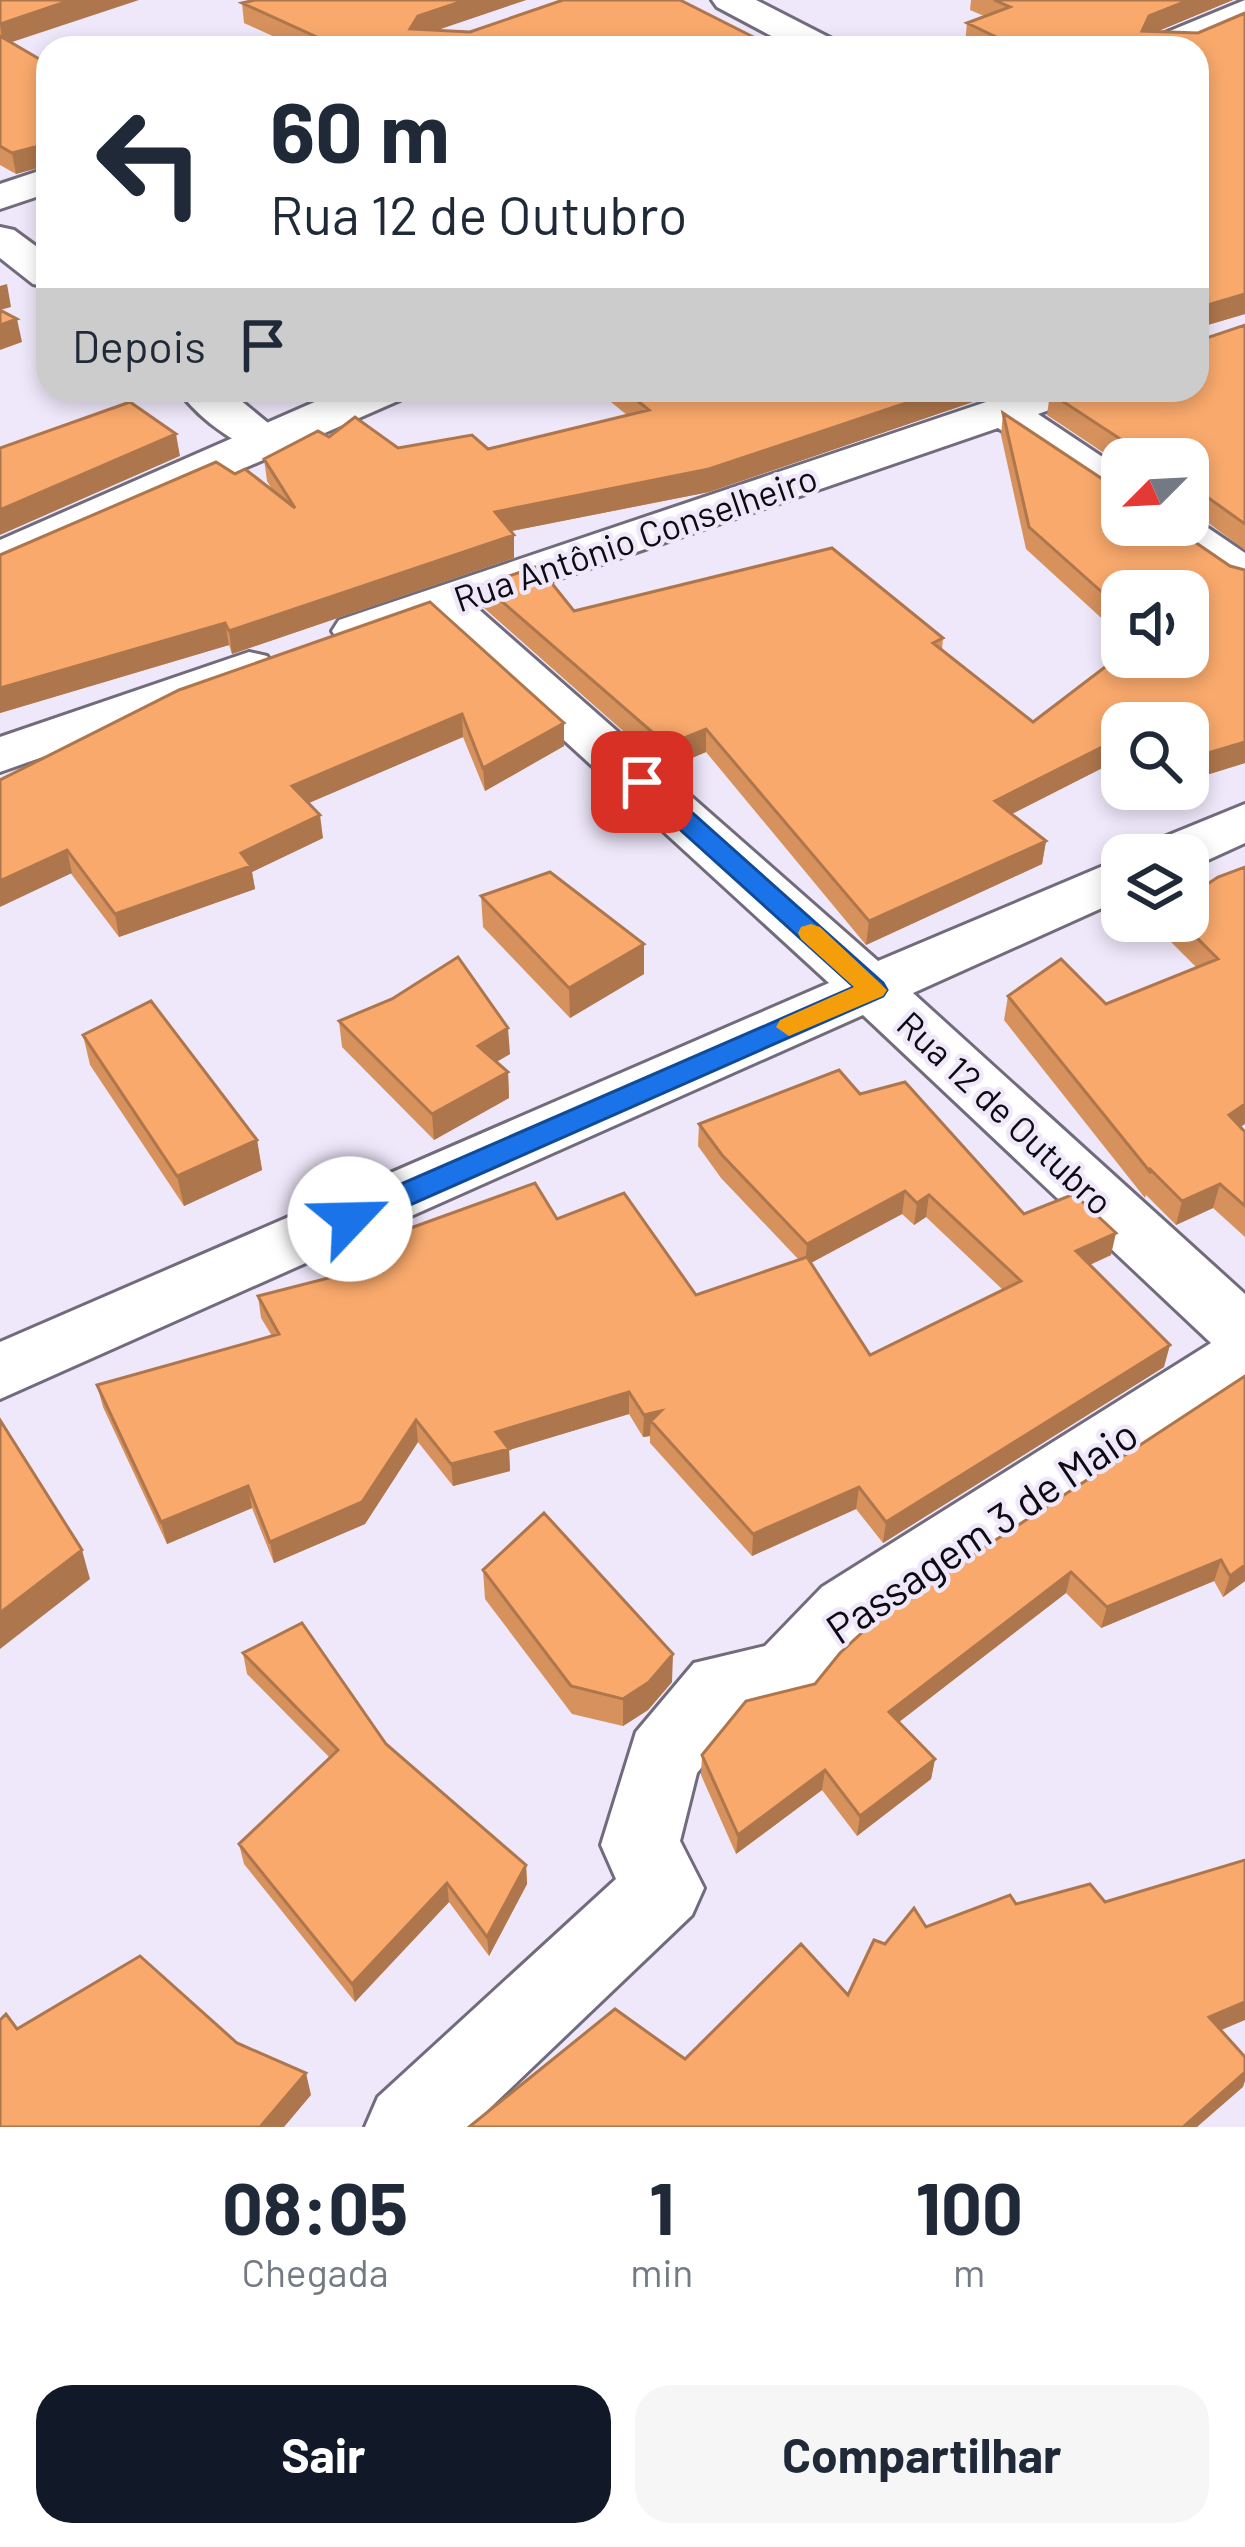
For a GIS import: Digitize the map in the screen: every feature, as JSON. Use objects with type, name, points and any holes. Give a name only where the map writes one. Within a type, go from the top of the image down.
[{"type":"street","points":[[729,0],[798,36]]},
{"type":"street","points":[[1190,36],[1245,12]]},
{"type":"street","points":[[0,197],[36,185]]},
{"type":"street","points":[[0,239],[36,266]]},
{"type":"street","points":[[216,402],[267,441]]},
{"type":"street","points":[[0,559],[356,402]]},
{"type":"street","name":"Rua Antônio Conselheiro","points":[[0,755],[1028,402]]},
{"type":"street","points":[[1003,410],[1101,477]]},
{"type":"street","points":[[1203,546],[1245,574]]},
{"type":"street","name":"Rua 12 de Outubro","points":[[443,603],[874,990],[1245,1334]]},
{"type":"street","points":[[1209,838],[1245,822]]},
{"type":"street","points":[[0,1372],[1101,887]]},
{"type":"street","name":"Passagem 3 de Maio","points":[[408,2127],[664,1888],[640,1845],[663,1756],[720,1688],[786,1676],[808,1647],[848,1610],[1245,1356]]},
{"type":"building","points":[[0,0],[71,0],[0,24]]},
{"type":"building","points":[[466,0],[418,16],[410,29],[470,32],[563,0],[680,0],[751,36],[315,36],[242,3]]},
{"type":"building","points":[[994,0],[1189,0],[1149,16],[1142,31],[1198,33],[1245,13],[1245,294],[1209,304],[1209,36],[994,36],[967,23],[1010,7]]},
{"type":"building","points":[[0,36],[36,57],[36,147],[12,153],[0,146]]},
{"type":"building","points":[[0,310],[17,319],[0,325]]},
{"type":"building","points":[[1245,325],[1245,524],[1209,498],[1209,438],[1119,438],[1064,402],[1209,402],[1209,337]]},
{"type":"building","points":[[130,402],[176,434],[0,510],[0,448]]},
{"type":"building","points":[[639,402],[909,402],[709,469],[495,512],[514,535],[229,631],[225,623],[0,688],[0,555],[216,462],[235,474],[245,469],[295,508],[264,459],[318,431],[329,437],[355,417],[398,448],[472,435],[488,449],[649,410]]},
{"type":"building","points":[[1003,413],[1101,478],[1101,546],[1201,546],[1230,566],[1245,570],[1245,742],[1209,753],[1209,702],[1101,702],[1101,748],[995,801],[1046,841],[869,921],[706,729],[667,745],[483,585],[538,566],[574,611],[832,548],[943,638],[933,643],[1033,722],[1101,670],[1101,678],[1209,678],[1209,570],[1101,570],[1101,591],[1029,527]]},
{"type":"building","points":[[430,602],[564,723],[483,768],[462,714],[292,786],[320,815],[241,853],[251,866],[115,914],[67,850],[0,881],[0,780],[179,690]]},
{"type":"building","points":[[1245,867],[1245,1104],[1229,1115],[1245,1132],[1245,1206],[1220,1184],[1182,1201],[1149,1168],[1151,1173],[1008,996],[1061,959],[1106,1004],[1218,959],[1201,942],[1209,942],[1209,883]]},
{"type":"building","points":[[550,872],[644,944],[569,988],[481,896]]},
{"type":"building","points":[[458,957],[508,1028],[478,1046],[508,1072],[432,1114],[339,1021],[392,999]]},
{"type":"building","points":[[151,1001],[257,1140],[177,1176],[83,1035]]},
{"type":"building","points":[[839,1070],[860,1094],[905,1082],[1024,1214],[1074,1194],[1116,1233],[1076,1251],[1170,1345],[886,1522],[859,1487],[753,1534],[651,1421],[661,1411],[644,1415],[629,1392],[496,1432],[509,1449],[451,1464],[416,1420],[362,1502],[270,1542],[248,1486],[161,1522],[97,1385],[279,1334],[258,1296],[387,1263],[369,1243],[535,1183],[557,1219],[624,1193],[696,1295],[807,1257],[870,1355],[1021,1281],[929,1195],[917,1203],[905,1191],[807,1244],[722,1155],[699,1124]]},
{"type":"building","points":[[1245,1376],[1245,1565],[1230,1576],[1221,1560],[1107,1607],[1071,1572],[889,1712],[935,1759],[860,1816],[825,1770],[738,1835],[702,1755],[746,1701],[815,1684],[880,1616]]},
{"type":"building","points":[[0,1420],[82,1550],[0,1613]]},
{"type":"building","points":[[544,1513],[673,1654],[649,1682],[623,1699],[571,1686],[483,1570]]},
{"type":"building","points":[[302,1623],[386,1744],[526,1865],[487,1937],[447,1883],[352,1984],[239,1844],[338,1750],[243,1653]]},
{"type":"building","points":[[1245,1860],[1245,2002],[1209,2017],[1245,2057],[1245,2072],[1183,2127],[469,2127],[615,2009],[685,2059],[801,1944],[848,1995],[874,1940],[885,1944],[914,1908],[926,1927],[1010,1895],[1016,1904],[1090,1884],[1105,1902]]},
{"type":"building","points":[[140,1956],[237,2043],[306,2073],[260,2127],[0,2127],[0,2020],[6,2014],[17,2029]]},
{"type":"slow traffic","points":[[789,1027],[874,990],[811,933]]},
{"type":"route","points":[[350,1219],[874,990],[642,782]]}]
